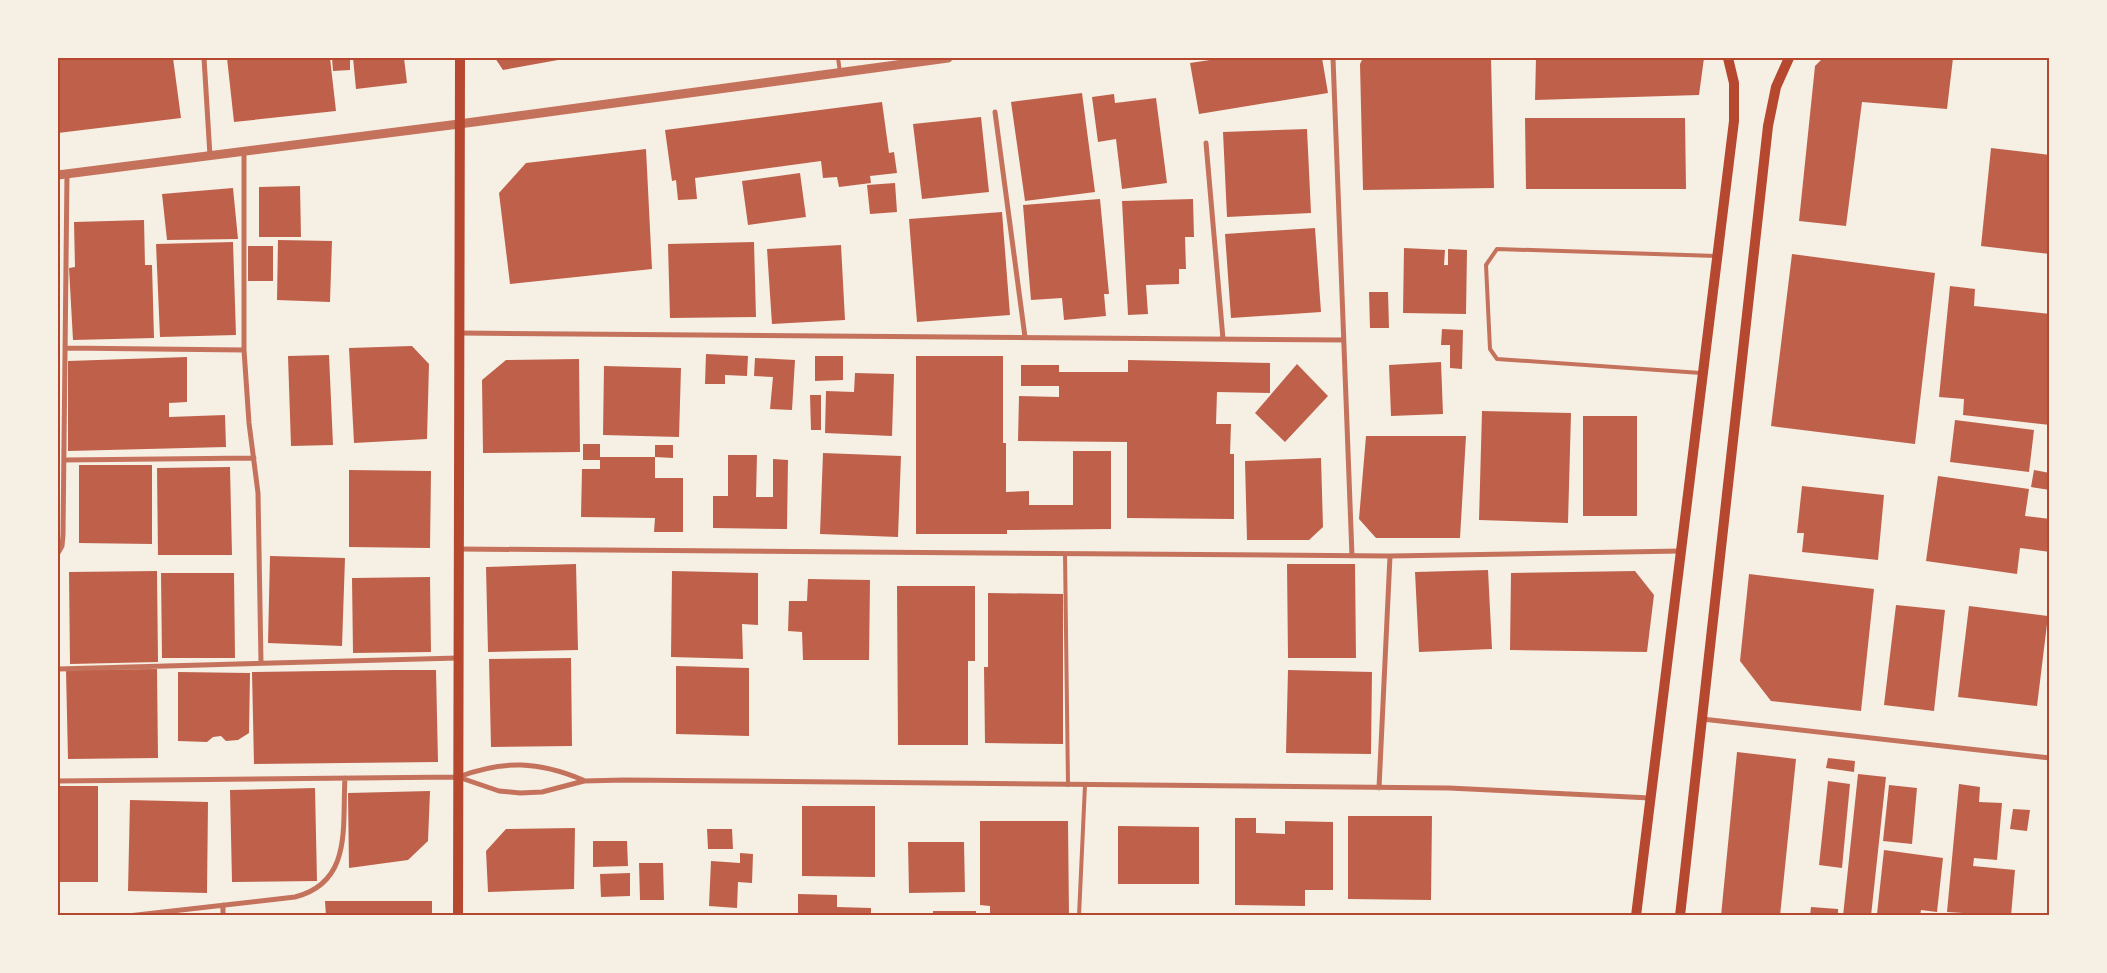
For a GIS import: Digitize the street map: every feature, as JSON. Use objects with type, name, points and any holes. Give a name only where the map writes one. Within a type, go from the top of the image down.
[{"type":"main road","points":[[458,916],[460,58]]},
{"type":"main road","points":[[1636,916],[1734,121],[1734,83],[1728,58]]},
{"type":"main road","points":[[1680,916],[1771,106],[1776,86],[1789,58]]},
{"type":"street","points":[[204,58],[210,156]]},
{"type":"street","points":[[58,553],[62,546],[63,535],[64,460],[65,348],[62,174],[459,124],[948,58]]},
{"type":"street","points":[[1333,58],[1352,556]]},
{"type":"street","points":[[995,112],[1025,337]]},
{"type":"street","points":[[1206,143],[1223,339]]},
{"type":"street","points":[[244,151],[244,350],[248,423],[254,458],[260,536],[261,663]]},
{"type":"street","points":[[458,333],[1344,340]]},
{"type":"street","points":[[65,348],[244,350]]},
{"type":"street","points":[[64,460],[254,458]]},
{"type":"street","points":[[458,549],[1352,556],[1681,551]]},
{"type":"street","points":[[1379,788],[1390,556]]},
{"type":"street","points":[[58,669],[458,658]]},
{"type":"street","points":[[1702,718],[2050,758]]},
{"type":"street","points":[[58,781],[458,777],[500,765],[521,764],[564,772],[584,780]]},
{"type":"street","points":[[458,777],[492,789],[520,794],[542,792],[584,780],[1519,790],[1650,798]]},
{"type":"street","points":[[128,916],[295,897],[310,893],[322,885],[338,864],[344,778]]},
{"type":"street","points":[[223,916],[224,905]]},
{"type":"lane","points":[[838,58],[840,72]]},
{"type":"lane","points":[[1703,373],[1497,359],[1490,349],[1486,265],[1497,249],[1717,256]]},
{"type":"lane","points":[[1065,554],[1068,785]]},
{"type":"lane","points":[[1079,916],[1085,785]]},
{"type":"building","points":[[58,58],[173,58],[181,118],[58,133]]},
{"type":"building","points":[[227,58],[330,58],[336,111],[234,122]]},
{"type":"building","points":[[332,58],[350,58],[350,70],[333,71]]},
{"type":"building","points":[[353,58],[404,58],[407,83],[356,89]]},
{"type":"building","points":[[495,58],[569,58],[503,70]]},
{"type":"building","points":[[1223,58],[1322,58],[1328,93],[1199,114],[1190,63]]},
{"type":"building","points":[[1363,58],[1491,58],[1494,188],[1363,190],[1360,64]]},
{"type":"building","points":[[1536,58],[1704,58],[1699,95],[1535,100]]},
{"type":"building","points":[[1823,58],[1953,58],[1947,109],[1862,102],[1846,226],[1799,221],[1815,66]]},
{"type":"building","points":[[1082,93],[1095,192],[1025,201],[1011,102]]},
{"type":"building","points":[[1114,94],[1115,103],[1156,98],[1167,183],[1122,189],[1116,139],[1098,142],[1092,97]]},
{"type":"building","points":[[882,102],[889,153],[894,152],[897,173],[870,176],[871,183],[839,187],[837,177],[823,178],[821,161],[695,178],[697,199],[678,200],[676,180],[672,181],[665,130]]},
{"type":"building","points":[[981,117],[989,192],[922,199],[913,124]]},
{"type":"building","points":[[1525,118],[1685,118],[1686,189],[1526,189]]},
{"type":"building","points":[[1307,129],[1311,213],[1227,217],[1223,132]]},
{"type":"building","points":[[1991,148],[2050,155],[2050,254],[1981,246]]},
{"type":"building","points":[[646,149],[652,269],[510,284],[499,193],[526,163]]},
{"type":"building","points":[[800,173],[806,217],[748,225],[742,181]]},
{"type":"building","points":[[895,183],[897,212],[870,214],[867,185]]},
{"type":"building","points":[[300,186],[301,237],[259,237],[259,187]]},
{"type":"building","points":[[233,188],[238,239],[167,240],[162,194]]},
{"type":"building","points":[[1100,199],[1109,294],[1104,294],[1106,316],[1064,320],[1062,298],[1031,300],[1023,205]]},
{"type":"building","points":[[1193,199],[1194,237],[1185,237],[1186,269],[1179,269],[1179,284],[1146,285],[1148,314],[1128,315],[1122,201]]},
{"type":"building","points":[[1002,212],[1010,315],[917,322],[909,219]]},
{"type":"building","points":[[144,220],[145,265],[152,265],[154,338],[73,340],[69,268],[75,267],[74,222]]},
{"type":"building","points":[[1315,228],[1321,312],[1231,318],[1225,234]]},
{"type":"building","points":[[278,240],[332,241],[330,302],[277,300]]},
{"type":"building","points":[[233,242],[236,335],[160,337],[156,244]]},
{"type":"building","points":[[754,242],[756,317],[670,318],[668,244]]},
{"type":"building","points":[[841,245],[845,320],[772,324],[767,249]]},
{"type":"building","points":[[248,246],[273,246],[273,281],[248,281]]},
{"type":"building","points":[[1404,248],[1445,250],[1444,265],[1448,265],[1448,249],[1467,250],[1466,314],[1403,313]]},
{"type":"building","points":[[1792,254],[1935,273],[1915,444],[1771,426]]},
{"type":"building","points":[[1950,286],[1975,289],[1974,306],[2050,314],[2050,425],[1963,415],[1964,399],[1939,397]]},
{"type":"building","points":[[1369,292],[1388,292],[1389,328],[1370,328]]},
{"type":"building","points":[[1442,329],[1463,330],[1462,369],[1450,368],[1450,345],[1441,345]]},
{"type":"building","points":[[412,346],[429,364],[427,439],[354,443],[349,348]]},
{"type":"building","points":[[706,354],[748,356],[747,376],[725,375],[725,384],[705,384]]},
{"type":"building","points":[[329,355],[333,445],[291,446],[288,356]]},
{"type":"building","points":[[815,356],[843,356],[843,380],[815,381]]},
{"type":"building","points":[[916,356],[1003,356],[1003,443],[1006,443],[1006,492],[1029,491],[1029,505],[1073,505],[1073,451],[1111,451],[1111,529],[1007,530],[1007,534],[916,534]]},
{"type":"building","points":[[187,357],[187,402],[169,403],[169,417],[225,415],[226,447],[68,451],[68,361]]},
{"type":"building","points":[[755,358],[795,360],[792,410],[770,409],[773,377],[754,376]]},
{"type":"building","points":[[579,359],[580,452],[483,453],[482,380],[506,360]]},
{"type":"building","points":[[1128,360],[1270,363],[1270,393],[1217,392],[1216,424],[1231,424],[1230,454],[1234,454],[1234,519],[1127,518],[1127,442],[1018,441],[1019,396],[1059,397],[1059,386],[1021,386],[1021,365],[1059,365],[1059,372],[1128,372]]},
{"type":"building","points":[[1441,362],[1443,414],[1391,416],[1389,365]]},
{"type":"building","points":[[1297,364],[1328,396],[1285,442],[1255,413]]},
{"type":"building","points":[[604,366],[681,368],[679,437],[603,435]]},
{"type":"building","points":[[855,373],[894,374],[892,436],[825,433],[826,391],[854,392]]},
{"type":"building","points":[[810,395],[821,395],[821,430],[811,430]]},
{"type":"building","points":[[1482,411],[1571,413],[1568,523],[1479,520]]},
{"type":"building","points":[[1583,416],[1637,416],[1637,516],[1583,516]]},
{"type":"building","points":[[1955,420],[2034,430],[2029,472],[1950,462]]},
{"type":"building","points":[[1366,436],[1466,436],[1460,538],[1376,538],[1359,519]]},
{"type":"building","points":[[583,444],[600,444],[600,457],[655,457],[655,478],[683,478],[683,532],[654,532],[655,518],[581,517],[582,469],[600,469],[600,460],[583,460]]},
{"type":"building","points":[[655,445],[673,445],[673,458],[655,457]]},
{"type":"building","points":[[823,453],[901,456],[898,537],[820,534]]},
{"type":"building","points":[[728,455],[757,455],[756,497],[773,497],[773,459],[788,460],[787,529],[713,528],[713,496],[728,496]]},
{"type":"building","points":[[1321,458],[1323,527],[1309,540],[1247,540],[1245,461]]},
{"type":"building","points":[[79,465],[152,465],[152,544],[79,543]]},
{"type":"building","points":[[230,467],[232,555],[158,555],[157,468]]},
{"type":"building","points":[[349,470],[431,471],[430,548],[349,547]]},
{"type":"building","points":[[2034,470],[2050,473],[2050,490],[2031,487]]},
{"type":"building","points":[[1938,476],[2029,489],[2025,516],[2050,519],[2050,552],[2020,548],[2017,574],[1926,561]]},
{"type":"building","points":[[1802,486],[1884,495],[1878,560],[1802,552],[1804,533],[1797,533]]},
{"type":"building","points":[[270,556],[345,558],[342,646],[268,643]]},
{"type":"building","points":[[576,564],[578,650],[488,652],[486,567]]},
{"type":"building","points":[[1287,564],[1355,564],[1356,658],[1288,658]]},
{"type":"building","points":[[1488,570],[1492,649],[1419,652],[1415,572]]},
{"type":"building","points":[[157,571],[158,662],[70,664],[69,572]]},
{"type":"building","points":[[672,571],[758,573],[758,625],[742,624],[743,659],[671,657]]},
{"type":"building","points":[[1635,571],[1654,595],[1647,652],[1510,650],[1511,573]]},
{"type":"building","points":[[161,573],[234,573],[235,658],[162,658]]},
{"type":"building","points":[[1749,574],[1874,589],[1861,711],[1771,701],[1740,661]]},
{"type":"building","points":[[430,577],[431,652],[353,653],[352,578]]},
{"type":"building","points":[[808,579],[870,580],[869,660],[803,660],[802,632],[788,631],[789,601],[807,601]]},
{"type":"building","points":[[897,586],[975,586],[975,661],[968,661],[968,745],[898,745]]},
{"type":"building","points":[[988,593],[1063,594],[1063,744],[985,743],[984,667],[988,667]]},
{"type":"building","points":[[1896,605],[1945,610],[1934,711],[1884,705]]},
{"type":"building","points":[[1969,606],[2048,616],[2037,706],[1958,697]]},
{"type":"building","points":[[571,658],[572,746],[491,747],[489,659]]},
{"type":"building","points":[[676,666],[749,668],[749,736],[676,734]]},
{"type":"building","points":[[157,669],[158,758],[68,759],[66,670]]},
{"type":"building","points":[[436,670],[438,762],[254,764],[252,672]]},
{"type":"building","points":[[1288,670],[1372,672],[1371,754],[1286,753]]},
{"type":"building","points":[[178,672],[250,673],[249,733],[238,740],[226,741],[221,736],[213,737],[207,742],[178,741]]},
{"type":"building","points":[[1737,752],[1796,759],[1780,916],[1721,916]]},
{"type":"building","points":[[1828,758],[1855,761],[1854,772],[1826,768]]},
{"type":"building","points":[[1858,774],[1886,777],[1871,916],[1843,916]]},
{"type":"building","points":[[1828,781],[1850,784],[1842,868],[1819,865]]},
{"type":"building","points":[[1959,784],[1980,787],[1979,802],[2002,803],[1997,860],[1974,858],[1973,866],[2015,870],[2011,916],[1947,912]]},
{"type":"building","points":[[1889,785],[1917,788],[1912,844],[1883,841]]},
{"type":"building","points":[[58,786],[98,786],[98,882],[58,882]]},
{"type":"building","points":[[315,788],[317,881],[232,882],[230,790]]},
{"type":"building","points":[[430,791],[428,841],[408,860],[349,868],[348,793]]},
{"type":"building","points":[[130,800],[208,802],[207,893],[128,891]]},
{"type":"building","points":[[802,806],[875,806],[875,877],[802,876]]},
{"type":"building","points":[[2013,809],[2030,810],[2027,831],[2010,829]]},
{"type":"building","points":[[1348,816],[1432,816],[1431,900],[1348,899]]},
{"type":"building","points":[[1235,818],[1256,818],[1256,833],[1285,834],[1285,821],[1333,822],[1333,890],[1305,890],[1305,906],[1235,905]]},
{"type":"building","points":[[980,821],[1068,821],[1069,916],[990,916],[990,906],[980,905]]},
{"type":"building","points":[[1118,826],[1199,827],[1199,884],[1118,884]]},
{"type":"building","points":[[575,828],[574,889],[488,892],[486,851],[506,829]]},
{"type":"building","points":[[707,829],[732,829],[733,849],[708,849]]},
{"type":"building","points":[[593,841],[627,841],[628,866],[593,867]]},
{"type":"building","points":[[908,842],[964,842],[965,892],[909,893]]},
{"type":"building","points":[[1884,850],[1943,858],[1937,912],[1921,910],[1920,916],[1877,914]]},
{"type":"building","points":[[740,853],[753,854],[752,883],[738,882],[737,908],[709,906],[711,861],[740,863]]},
{"type":"building","points":[[639,863],[663,863],[664,900],[640,900]]},
{"type":"building","points":[[630,873],[630,896],[601,897],[600,874]]},
{"type":"building","points":[[798,894],[837,895],[837,907],[871,908],[871,916],[798,916]]},
{"type":"building","points":[[325,901],[432,901],[432,916],[326,916]]},
{"type":"building","points":[[1811,907],[1838,909],[1838,916],[1810,916]]},
{"type":"building","points":[[933,911],[976,911],[976,916],[933,916]]}]
